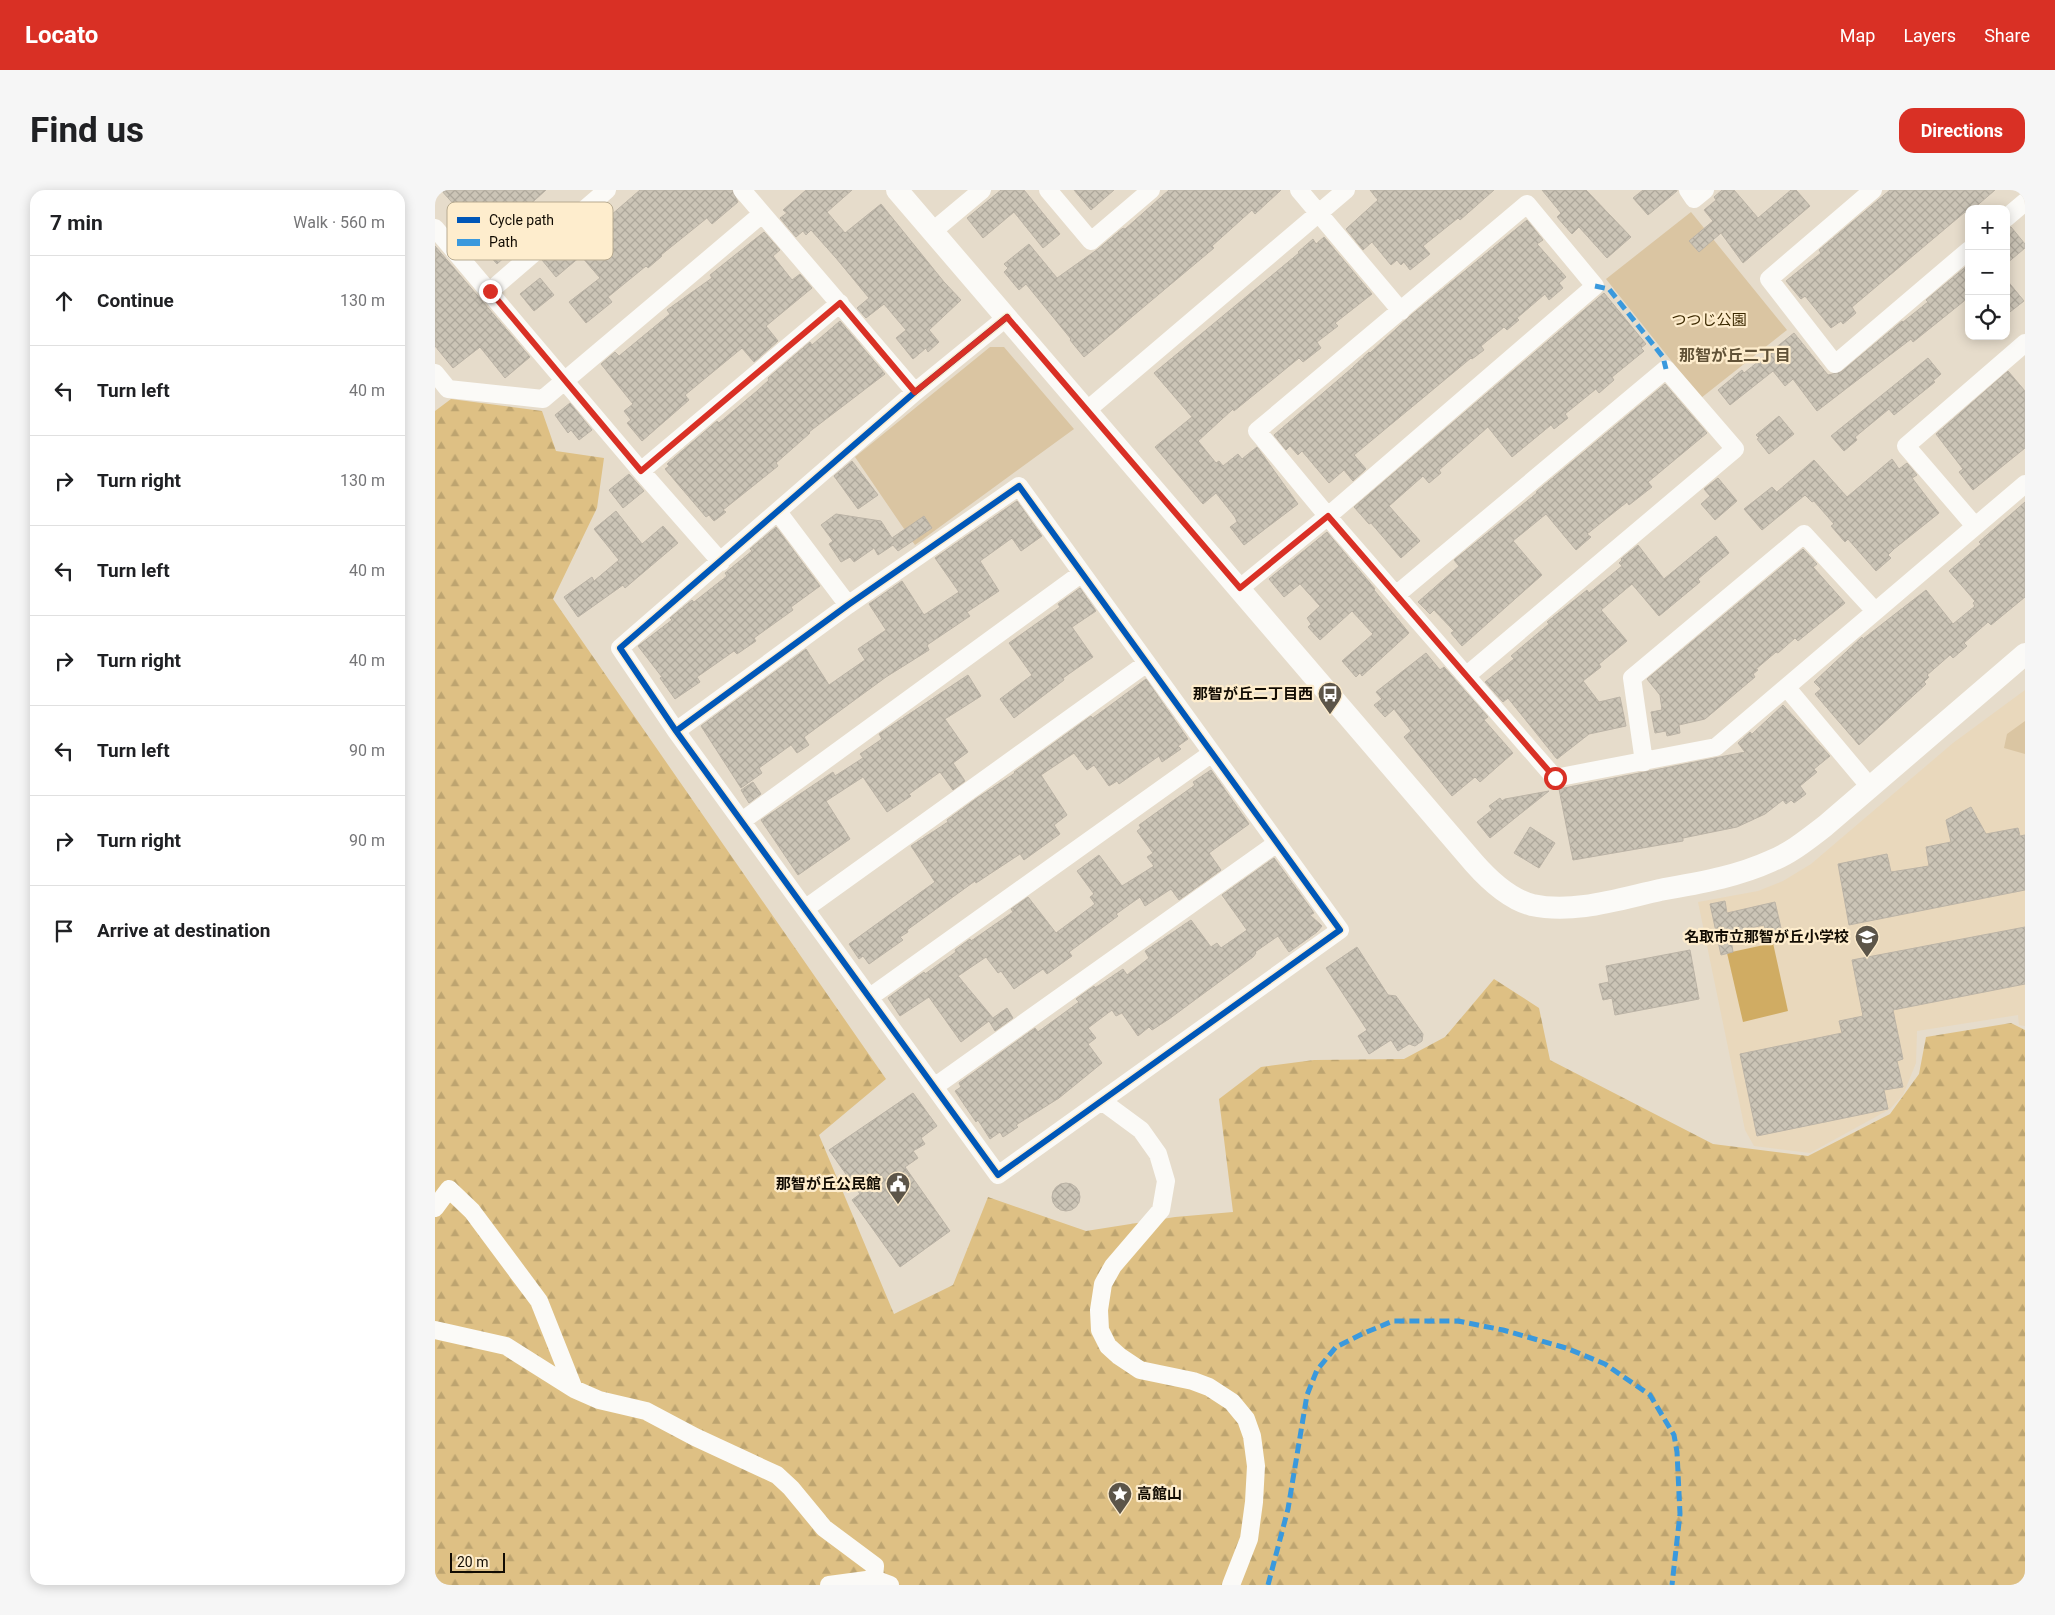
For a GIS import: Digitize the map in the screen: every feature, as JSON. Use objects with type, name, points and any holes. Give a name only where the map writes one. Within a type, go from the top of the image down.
[{"type":"street","points":[[593,202],[607,190]]},
{"type":"street","points":[[742,190],[915,392]]},
{"type":"street","points":[[897,190],[1491,882],[1530,904],[1547,907],[1584,906],[1719,878],[1751,870],[1773,860],[1800,845],[1825,826],[2025,654]]},
{"type":"street","points":[[933,231],[982,190]]},
{"type":"street","points":[[1048,190],[1091,241],[1151,190]]},
{"type":"street","points":[[1299,190],[1401,312]]},
{"type":"street","points":[[1086,411],[1346,190]]},
{"type":"street","points":[[1688,190],[1695,199],[1705,190]]},
{"type":"street","points":[[1873,190],[1769,279],[1835,364],[1965,253]]},
{"type":"street","points":[[2010,215],[2025,202]]},
{"type":"street","points":[[1240,588],[1328,516],[1595,286],[1527,204],[1401,312],[1257,431],[1328,516],[1395,595],[1555,778],[1716,747],[2025,484]]},
{"type":"street","points":[[435,373],[448,389],[543,399],[761,214]]},
{"type":"street","points":[[435,228],[447,242]]},
{"type":"street","points":[[463,260],[641,471],[721,562]]},
{"type":"street","points":[[490,291],[526,260]]},
{"type":"street","points":[[641,471],[840,303]]},
{"type":"street","points":[[676,731],[848,605],[1019,486],[1340,930],[1103,1102],[998,1175],[676,731],[620,648],[915,392],[1007,317]]},
{"type":"street","points":[[1975,526],[1906,446],[2025,343]]},
{"type":"street","points":[[1395,595],[1666,369],[1735,449],[1466,676]]},
{"type":"street","points":[[778,512],[848,605]]},
{"type":"street","points":[[1644,762],[1632,678],[1804,534],[1875,611]]},
{"type":"street","points":[[743,821],[1082,573]]},
{"type":"street","points":[[806,908],[1147,663]]},
{"type":"street","points":[[1787,688],[1870,787]]},
{"type":"street","points":[[870,998],[1212,754]]},
{"type":"street","points":[[934,1087],[1277,843]]},
{"type":"street","points":[[1103,1102],[1141,1130],[1158,1154],[1166,1182],[1161,1210],[1113,1266],[1103,1284],[1099,1310],[1101,1330],[1108,1346],[1140,1370],[1193,1381],[1209,1387],[1232,1402],[1246,1419],[1252,1436],[1256,1466],[1254,1502],[1249,1539],[1231,1585]]},
{"type":"street","points":[[435,1208],[449,1189],[473,1210],[539,1301],[574,1389]]},
{"type":"street","points":[[435,1330],[506,1346],[574,1389],[599,1400],[646,1411],[695,1437],[777,1475],[791,1488],[825,1528],[875,1566],[882,1582],[829,1585]]},
{"type":"shaded area","name":"名取市立那智が丘小学校","points":[[2025,690],[2025,1026],[2019,1025],[2018,1015],[1917,1031],[1916,1063],[1903,1095],[1890,1109],[1810,1153],[1754,1146],[1745,1130],[1698,902],[1758,891],[1783,881],[1811,864],[1953,743]]},
{"type":"shaded area","points":[[1773,943],[1788,1011],[1743,1022],[1727,953]]},
{"type":"green space","name":"つつじ公園","points":[[1691,212],[1787,330],[1701,398],[1606,279]]},
{"type":"green space","points":[[990,347],[1004,347],[1074,429],[915,545],[855,457]]},
{"type":"green space","points":[[451,399],[542,411],[556,451],[604,458],[597,508],[553,599],[886,1079],[819,1135],[894,1314],[953,1285],[988,1197],[1086,1231],[1175,1217],[1233,1212],[1219,1099],[1261,1067],[1314,1060],[1404,1059],[1445,1037],[1494,979],[1539,1008],[1550,1060],[1713,1144],[1808,1156],[1890,1114],[1919,1074],[1926,1037],[2011,1023],[2025,1030],[2025,1585],[435,1585],[435,411]]},
{"type":"green space","points":[[2025,721],[2025,754],[2004,748],[2007,734]]},
{"type":"building","points":[[441,190],[546,190],[533,202],[452,202]]},
{"type":"building","points":[[640,190],[732,190],[738,202],[712,224],[707,218],[661,255],[648,268],[646,266],[608,297],[612,302],[586,323],[569,302],[600,278],[584,260],[613,260],[613,213]]},
{"type":"building","points":[[806,190],[852,190],[827,212],[845,233],[881,204],[944,282],[961,300],[929,330],[939,342],[928,352],[926,348],[913,359],[896,338],[906,330],[884,304],[866,318],[857,308],[869,298],[836,258],[811,230],[806,235],[803,231],[796,237],[780,218],[787,213],[783,210]]},
{"type":"building","points":[[1001,190],[1024,190],[1060,234],[1043,248],[1014,212],[983,238],[967,218]]},
{"type":"building","points":[[1074,190],[1114,190],[1091,210]]},
{"type":"building","points":[[1169,190],[1281,190],[1255,214],[1252,210],[1212,246],[1214,248],[1084,357],[1026,284],[1019,290],[1004,272],[1008,268],[1004,264],[1029,244],[1057,278],[1098,249],[1123,228],[1125,229]]},
{"type":"building","points":[[1370,190],[1494,190],[1460,220],[1458,218],[1423,246],[1430,254],[1410,270],[1404,262],[1401,265],[1397,260],[1391,265],[1372,242],[1363,250],[1346,229],[1378,200]]},
{"type":"building","points":[[1542,190],[1586,190],[1631,237],[1607,258],[1579,227],[1572,234],[1557,217],[1561,213]]},
{"type":"building","points":[[1643,190],[1677,191],[1648,215],[1633,198]]},
{"type":"building","points":[[1722,190],[1734,190],[1758,218],[1791,190],[1796,190],[1810,206],[1743,263],[1721,233],[1699,252],[1689,241],[1713,221],[1704,210],[1716,200],[1714,197]]},
{"type":"building","points":[[1890,190],[1995,190],[1978,205],[1965,205],[1965,212],[1852,307],[1856,313],[1843,324],[1841,321],[1831,328],[1805,296],[1801,299],[1786,281],[1821,253],[1819,250]]},
{"type":"building","points":[[1527,220],[1543,240],[1537,244],[1566,277],[1559,283],[1563,288],[1549,300],[1545,294],[1517,318],[1519,320],[1507,330],[1504,327],[1481,346],[1484,350],[1471,358],[1354,455],[1366,469],[1353,481],[1344,470],[1329,483],[1302,451],[1298,455],[1290,446],[1286,450],[1274,435],[1370,353],[1410,316]]},
{"type":"building","points":[[2010,227],[2025,244],[2025,248],[2010,261],[2010,250]]},
{"type":"building","points":[[764,232],[780,250],[773,256],[792,280],[800,274],[812,288],[766,326],[778,341],[754,362],[742,348],[685,395],[689,400],[642,441],[627,423],[631,420],[624,411],[633,404],[601,364],[615,352],[619,356],[670,314],[667,310],[712,278],[710,275]]},
{"type":"building","points":[[1324,237],[1372,294],[1335,323],[1338,326],[1317,342],[1321,348],[1303,362],[1299,358],[1234,411],[1233,409],[1198,441],[1216,463],[1219,461],[1223,466],[1238,454],[1242,459],[1257,447],[1298,504],[1244,545],[1230,527],[1237,522],[1235,517],[1216,493],[1203,504],[1155,447],[1192,417],[1154,373],[1299,253],[1313,239],[1316,244]]},
{"type":"building","points":[[435,246],[530,357],[505,378],[480,347],[453,368],[435,346]]},
{"type":"building","points":[[493,260],[501,260],[497,264]]},
{"type":"building","points":[[542,260],[576,260],[556,277]]},
{"type":"building","points":[[1965,267],[1965,300],[1913,342],[1911,339],[1817,411],[1793,379],[1785,386],[1773,371],[1730,405],[1718,390],[1742,370],[1744,373],[1794,333],[1828,375],[1841,372],[1928,302],[1926,300]]},
{"type":"building","points":[[540,278],[554,295],[534,311],[520,294]]},
{"type":"building","points":[[2010,284],[2024,301],[2010,312]]},
{"type":"building","points":[[1604,293],[1646,344],[1641,348],[1644,351],[1612,377],[1614,380],[1599,393],[1596,389],[1565,414],[1568,418],[1554,429],[1551,425],[1512,457],[1488,427],[1439,470],[1441,473],[1429,483],[1423,476],[1389,506],[1420,541],[1401,558],[1371,523],[1369,524],[1354,507]]},
{"type":"building","points":[[840,321],[885,374],[809,432],[776,463],[778,466],[723,510],[726,512],[714,521],[709,515],[706,517],[665,469],[669,466],[667,464],[717,421],[719,423],[757,391],[769,380],[768,378],[810,342],[812,345]]},
{"type":"building","points":[[1928,358],[1941,374],[1933,381],[1935,382],[1894,415],[1889,409],[1855,437],[1857,440],[1844,451],[1831,436]]},
{"type":"building","points":[[2008,371],[2025,391],[2025,448],[1973,490],[1959,472],[1963,469],[1936,434]]},
{"type":"building","points":[[1665,384],[1707,433],[1648,482],[1652,487],[1629,505],[1627,502],[1587,534],[1591,537],[1576,550],[1546,514],[1513,541],[1542,575],[1462,646],[1451,633],[1454,631],[1434,610],[1430,614],[1418,602],[1459,566],[1454,560],[1537,493]]},
{"type":"building","points":[[570,403],[592,430],[579,440],[571,430],[568,433],[555,415]]},
{"type":"building","points":[[1779,416],[1794,434],[1769,454],[1756,435]]},
{"type":"building","points":[[1892,459],[1899,469],[1907,463],[1917,475],[1912,478],[1939,513],[1894,549],[1888,555],[1891,558],[1876,571],[1848,539],[1845,542],[1831,526],[1834,524],[1814,501],[1812,502],[1805,495],[1762,530],[1744,509],[1772,487],[1777,492],[1814,460],[1847,497]]},
{"type":"building","points":[[852,461],[878,495],[858,509],[834,476]]},
{"type":"building","points":[[629,474],[644,491],[623,508],[609,490]]},
{"type":"building","points":[[1718,478],[1737,501],[1715,520],[1701,504],[1710,496],[1704,489]]},
{"type":"building","points":[[1017,501],[1042,536],[1021,551],[1012,538],[980,561],[999,591],[967,612],[970,616],[927,645],[929,650],[886,677],[804,737],[809,745],[797,753],[791,745],[759,768],[762,773],[741,788],[701,726],[806,649],[829,685],[865,660],[858,649],[886,630],[869,604],[902,581],[924,615],[959,592],[935,558]]},
{"type":"building","points":[[2025,502],[2025,597],[1991,625],[1988,622],[1964,643],[1967,646],[1953,658],[1950,655],[1927,675],[1929,677],[1924,682],[1926,684],[1859,745],[1815,694],[1821,689],[1814,682],[1862,637],[1863,639],[1926,590],[1953,624],[1975,606],[1973,603],[1975,601],[1949,571],[1981,544],[1979,542]]},
{"type":"building","points":[[616,511],[642,544],[663,526],[678,543],[625,588],[623,585],[578,617],[564,597],[592,577],[594,581],[619,560],[594,529]]},
{"type":"building","points":[[836,514],[881,521],[892,538],[924,516],[932,528],[898,551],[893,545],[878,555],[874,548],[854,562],[850,557],[841,562],[829,544],[833,541],[821,525]]},
{"type":"building","points":[[776,527],[820,586],[791,607],[793,610],[754,638],[756,641],[737,654],[734,651],[697,677],[700,682],[675,699],[660,678],[662,677],[638,646],[672,620],[670,618],[692,600],[694,602],[727,576],[725,573],[752,551],[750,549]]},
{"type":"building","points":[[1327,532],[1409,633],[1362,676],[1360,673],[1356,677],[1342,661],[1373,634],[1352,611],[1320,640],[1308,627],[1311,624],[1307,618],[1320,606],[1300,584],[1284,597],[1269,579]]},
{"type":"building","points":[[1716,536],[1729,553],[1698,579],[1700,582],[1659,616],[1632,584],[1601,610],[1627,641],[1599,664],[1601,667],[1583,681],[1599,702],[1620,697],[1626,726],[1589,734],[1557,759],[1508,698],[1503,702],[1485,682],[1514,659],[1511,656],[1549,624],[1547,622],[1587,590],[1589,593],[1622,566],[1619,563],[1621,559],[1638,545],[1664,579]]},
{"type":"building","points":[[1803,549],[1817,564],[1813,567],[1845,603],[1798,641],[1795,638],[1778,653],[1776,652],[1756,669],[1758,670],[1753,674],[1755,677],[1705,719],[1679,725],[1680,733],[1667,736],[1666,731],[1655,733],[1651,712],[1662,710],[1660,695],[1647,679]]},
{"type":"building","points":[[1080,588],[1096,611],[1072,627],[1093,657],[1063,678],[1064,680],[1014,718],[1000,699],[1032,675],[1009,643],[1060,607],[1058,604]]},
{"type":"building","points":[[1426,653],[1440,670],[1444,667],[1488,717],[1484,720],[1513,753],[1480,782],[1475,777],[1452,796],[1404,737],[1411,731],[1394,709],[1385,717],[1374,705],[1382,699],[1376,692]]},
{"type":"building","points":[[968,675],[981,696],[945,719],[968,752],[953,763],[965,781],[953,790],[940,772],[909,794],[911,796],[887,812],[863,777],[826,801],[850,839],[798,875],[761,820],[833,772],[835,776],[863,758],[860,754],[882,739],[879,734]]},
{"type":"building","points":[[1146,679],[1188,739],[1178,746],[1181,749],[1162,762],[1159,756],[1119,784],[1117,781],[1109,786],[1094,765],[1087,770],[1074,753],[1041,775],[1067,815],[1054,825],[1060,834],[1024,860],[1020,854],[976,883],[975,881],[907,930],[908,932],[900,937],[903,940],[869,964],[863,956],[859,959],[849,944],[935,882],[911,846],[948,822],[947,820],[977,798]]},
{"type":"building","points":[[1783,705],[1830,756],[1814,769],[1817,772],[1800,786],[1806,794],[1794,803],[1791,800],[1786,804],[1783,800],[1765,814],[1737,827],[1683,838],[1683,841],[1573,860],[1559,789],[1745,752],[1738,743],[1750,732],[1752,734]]},
{"type":"building","points":[[1211,770],[1249,824],[1209,853],[1221,870],[1179,900],[1171,889],[1145,906],[1140,897],[1116,914],[1118,916],[1069,952],[1072,956],[1047,974],[1043,969],[1014,989],[1001,971],[998,973],[986,957],[958,976],[993,1018],[1007,1008],[1013,1018],[995,1031],[989,1021],[961,1042],[929,997],[900,1016],[888,998],[956,952],[955,950],[970,939],[971,941],[1013,912],[1011,909],[1028,897],[1056,933],[1095,904],[1090,897],[1094,894],[1077,871],[1099,855],[1122,886],[1154,866],[1147,857],[1153,853],[1137,831],[1141,828],[1139,825],[1195,785],[1193,782]]},
{"type":"building","points":[[753,782],[761,794],[749,803],[741,790]]},
{"type":"building","points":[[1549,791],[1490,838],[1477,822],[1492,810],[1489,806],[1500,798],[1502,801]]},
{"type":"building","points":[[1971,807],[1986,834],[2018,828],[2020,836],[2025,835],[2025,890],[1849,925],[1838,864],[1887,854],[1891,872],[1929,866],[1926,847],[1951,842],[1946,820]]},
{"type":"building","points":[[1530,827],[1555,843],[1539,868],[1514,853]]},
{"type":"building","points":[[1274,858],[1314,913],[1310,915],[1322,926],[1317,932],[1289,952],[1278,936],[1255,952],[1253,957],[1169,1019],[1152,1030],[1149,1027],[1138,1036],[1122,1013],[1116,1016],[1112,1010],[1088,1028],[1096,1038],[1088,1044],[1102,1063],[1059,1098],[1016,1125],[1018,1127],[1003,1137],[1000,1132],[990,1139],[955,1091],[961,1087],[959,1083],[1035,1028],[1038,1032],[1079,1002],[1076,999],[1094,986],[1095,988],[1123,969],[1127,975],[1149,958],[1145,951],[1191,920],[1211,947],[1217,943],[1221,948],[1247,930],[1222,895]]},
{"type":"building","points":[[1725,901],[1727,913],[1775,902],[1781,928],[1766,931],[1764,925],[1730,933],[1733,952],[1721,955],[1710,904]]},
{"type":"building","points":[[2025,927],[2025,984],[1893,1010],[1903,1059],[1897,1061],[1903,1087],[1884,1090],[1888,1109],[1757,1136],[1740,1054],[1842,1033],[1839,1021],[1863,1016],[1852,960]]},
{"type":"building","points":[[1357,947],[1388,995],[1396,996],[1423,1034],[1422,1041],[1415,1046],[1409,1044],[1398,1051],[1391,1040],[1369,1054],[1358,1036],[1367,1030],[1326,968]]},
{"type":"building","points":[[1690,950],[1699,999],[1615,1015],[1612,998],[1603,1000],[1599,984],[1609,982],[1606,966]]},
{"type":"building","points":[[913,1093],[937,1126],[921,1138],[925,1144],[913,1151],[918,1158],[905,1167],[950,1231],[900,1267],[852,1200],[860,1194],[829,1150]]},
{"type":"building","points":[[1066,1183],[1076,1187],[1080,1197],[1076,1207],[1066,1211],[1056,1207],[1052,1197],[1056,1187]]},
{"type":"marked path","points":[[1595,286],[1609,289],[1663,357],[1666,369]]},
{"type":"marked path","points":[[1268,1585],[1288,1509],[1307,1395],[1317,1370],[1336,1347],[1393,1321],[1458,1321],[1503,1330],[1566,1348],[1605,1364],[1650,1395],[1674,1435],[1677,1452],[1680,1514],[1672,1585]]},
{"type":"cycle path","points":[[676,731],[848,605],[1019,486],[1340,930],[998,1175],[676,731],[620,648],[915,392],[1007,317]]},
{"type":"place","name":"那智が丘二丁目西","points":[[1330,715]]},
{"type":"place","name":"名取市立那智が丘小学校","points":[[1867,958]]},
{"type":"place","name":"那智が丘公民館","points":[[898,1205]]},
{"type":"place","name":"高館山","points":[[1120,1515]]},
{"type":"district","name":"那智が丘二丁目","points":[[1735,355]]},
{"type":"route","points":[[490,291],[641,471],[840,303],[915,392],[1007,317],[1240,588],[1328,516],[1555,778]]}]
